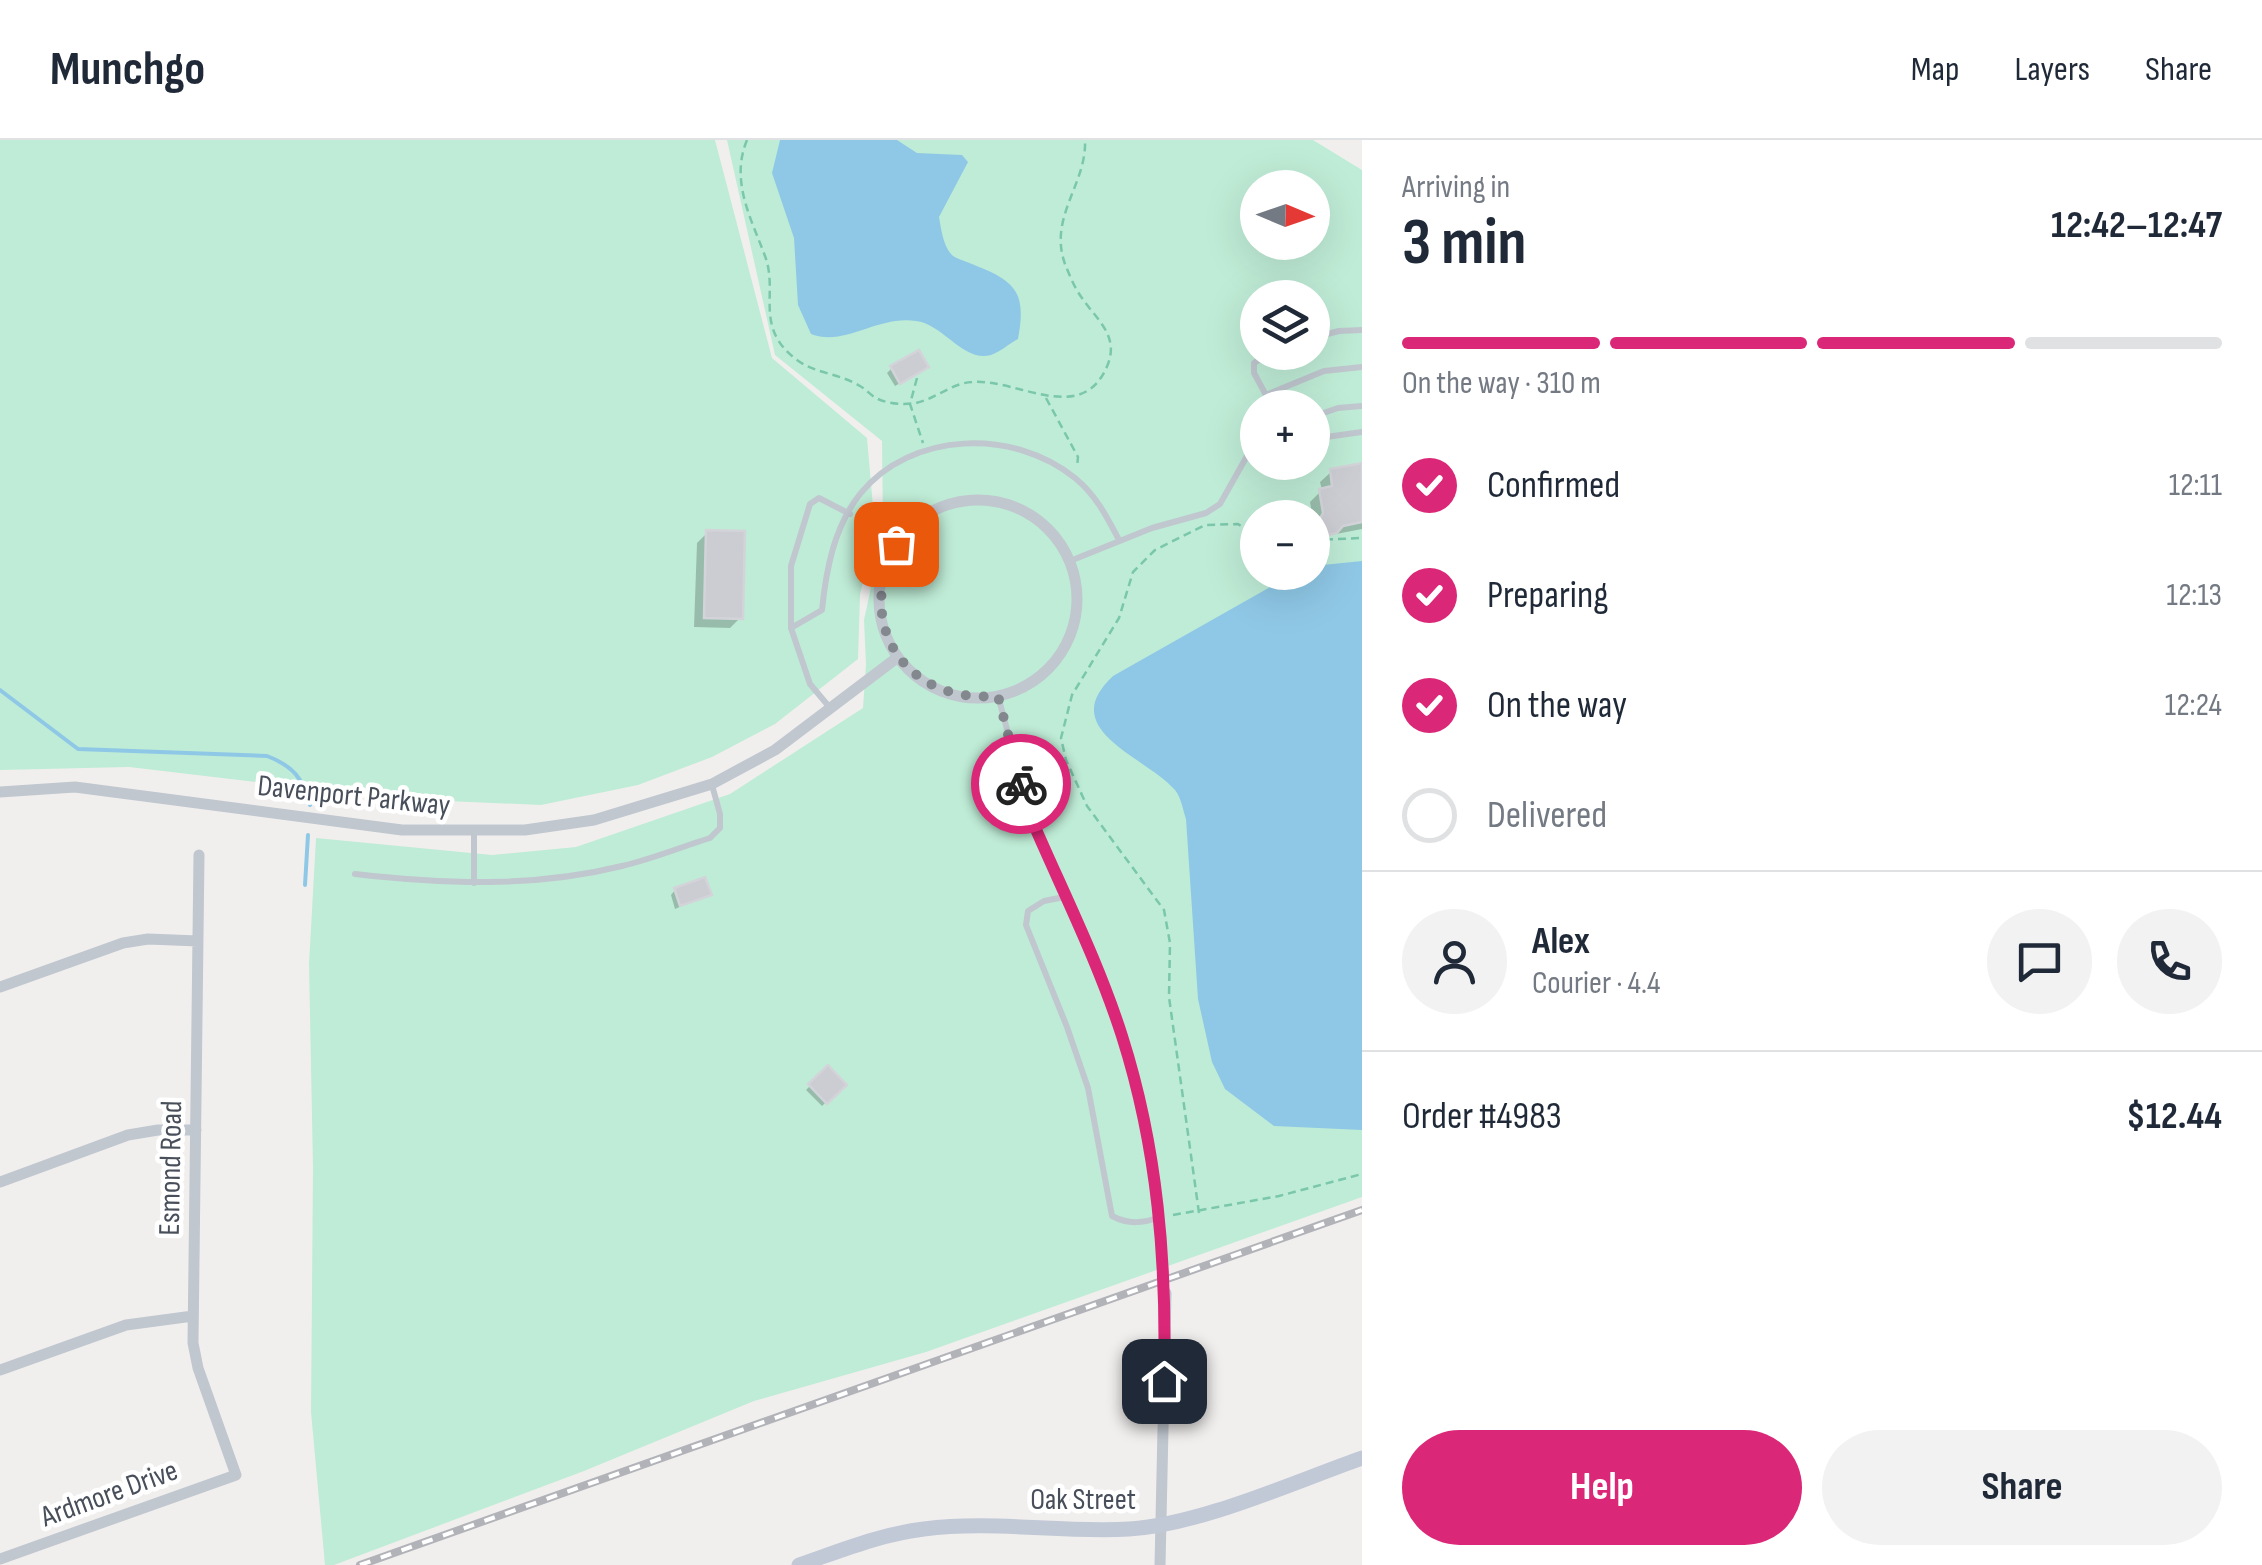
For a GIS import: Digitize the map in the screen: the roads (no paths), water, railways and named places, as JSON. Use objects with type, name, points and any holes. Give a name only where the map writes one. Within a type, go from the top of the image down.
[{"type":"street","points":[[976,499],[1022,510],[1042,522],[1059,540],[1070,561],[1077,589],[1076,618],[1066,646],[1048,669],[1025,686],[998,696],[953,695],[922,680],[898,656],[886,636],[880,612],[885,565],[904,534],[931,511],[953,502],[976,499]]},
{"type":"street","name":"Davenport Parkway","points":[[0,792],[75,787],[402,830],[525,830],[594,820],[712,784],[776,750],[898,656]]},
{"type":"street","name":"Esmond Road","points":[[199,855],[194,1316],[198,1368],[236,1475]]},
{"type":"street","points":[[0,987],[123,943],[198,940]]},
{"type":"street","points":[[0,1182],[128,1136],[158,1130],[196,1130]]},
{"type":"street","points":[[1160,1565],[1166,1293]]},
{"type":"street","points":[[0,1370],[126,1325],[194,1316]]},
{"type":"street","name":"Oak Street","points":[[799,1565],[893,1534],[924,1529],[1131,1529],[1186,1520],[1362,1458]]},
{"type":"street","name":"Ardmore Drive","points":[[0,1559],[236,1475]]},
{"type":"lane","points":[[1330,333],[1362,330]]},
{"type":"lane","points":[[1278,390],[1324,371],[1362,367]]},
{"type":"lane","points":[[1330,411],[1362,406]]},
{"type":"lane","points":[[1330,436],[1362,432]]},
{"type":"lane","points":[[791,628],[822,610],[826,567],[859,496],[889,467],[925,450],[985,442],[1036,453],[1075,478],[1100,504],[1119,540]]},
{"type":"lane","points":[[1070,561],[1119,540],[1206,513],[1220,504],[1240,468]]},
{"type":"lane","points":[[831,709],[810,684],[791,628],[790,566],[810,504],[819,498],[850,514]]},
{"type":"lane","points":[[998,696],[1031,818],[1121,1032],[1139,1094],[1161,1216],[1166,1293]]},
{"type":"lane","points":[[355,874],[474,883],[572,876],[626,866],[710,838],[720,828],[712,784]]},
{"type":"lane","points":[[474,832],[474,883]]},
{"type":"lane","points":[[1064,896],[1044,901],[1028,911],[1026,925],[1088,1088],[1112,1216],[1124,1222],[1145,1222],[1161,1216]]},
{"type":"water","points":[[780,140],[897,140],[917,153],[962,155],[968,162],[939,217],[944,241],[953,256],[999,276],[1014,290],[1021,309],[1018,339],[994,354],[981,356],[916,321],[888,322],[837,337],[811,334],[798,305],[794,238],[772,173]]},
{"type":"water","points":[[1362,561],[1362,1130],[1274,1126],[1225,1089],[1212,1062],[1198,999],[1186,819],[1179,796],[1111,740],[1099,727],[1094,712],[1098,695],[1113,676],[1265,590],[1330,590],[1330,564]]},
{"type":"waterway","points":[[0,690],[78,749],[267,756],[296,774],[310,805]]},
{"type":"waterway","points":[[305,885],[308,835]]},
{"type":"railway","points":[[360,1565],[1362,1210]]}]
